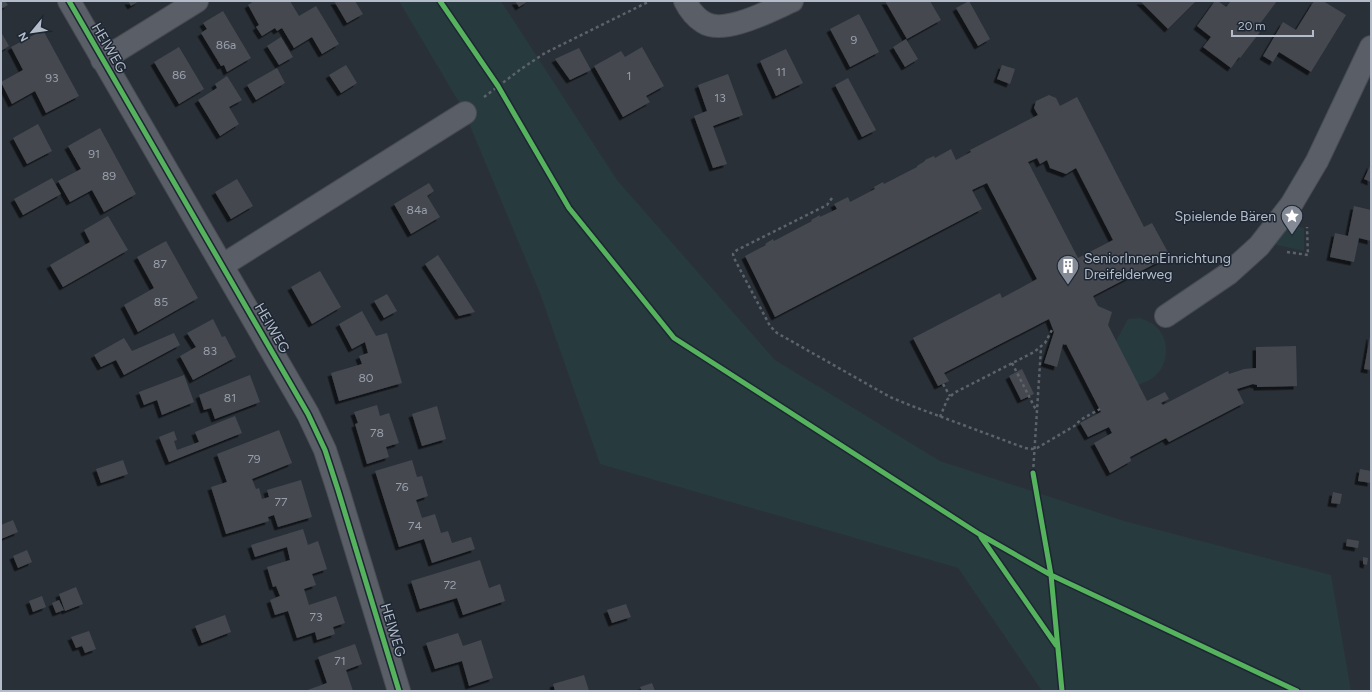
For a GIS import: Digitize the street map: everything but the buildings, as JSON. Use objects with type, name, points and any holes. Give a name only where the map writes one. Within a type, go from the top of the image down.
[{"type":"street","name":"HEIWEG","points":[[69,1],[308,414],[325,450],[399,691]]},
{"type":"street","name":"HEIWEG","points":[[102,60],[197,1]]},
{"type":"street","points":[[684,1],[690,10],[703,23],[716,26],[728,25],[748,20],[792,1]]},
{"type":"street","points":[[1166,316],[1228,274],[1258,246],[1291,206],[1318,161],[1371,46]]},
{"type":"street","points":[[223,265],[465,113]]},
{"type":"path","points":[[465,113],[498,86],[545,53],[650,1]]},
{"type":"path","points":[[493,80],[502,93]]},
{"type":"path","points":[[832,198],[827,205],[737,250],[733,254],[770,326],[777,333],[890,397],[1025,448],[1035,448],[1076,425],[1080,420],[1100,409]]},
{"type":"path","points":[[940,417],[950,396],[1012,364],[1041,347],[1046,343],[1053,328]]},
{"type":"path","points":[[1032,473],[1035,448],[1041,347]]},
{"type":"path","points":[[1012,364],[1037,412]]},
{"type":"path","points":[[943,384],[950,396]]},
{"type":"green space","points":[[399,1],[501,1],[617,180],[775,360],[940,461],[1124,521],[1331,575],[1351,691],[1042,691],[958,568],[600,464],[541,296],[463,109]]},
{"type":"green space","points":[[1289,224],[1304,228],[1304,251],[1273,244]]},
{"type":"green space","points":[[1139,318],[1156,326],[1160,331],[1165,341],[1166,353],[1161,369],[1157,374],[1151,379],[1138,385],[1116,341],[1128,319]]},
{"type":"cycle path","points":[[69,1],[308,414],[325,450],[399,691]]},
{"type":"cycle path","points":[[440,1],[498,86],[569,208],[674,338],[979,534],[1051,575],[1297,691]]},
{"type":"cycle path","points":[[1033,473],[1051,575],[1062,691]]},
{"type":"cycle path","points":[[981,537],[1056,645]]},
{"type":"place","name":"Spielende Bären","points":[[1292,236]]},
{"type":"place","name":"SeniorInnenEinrichtung Dreifelderweg","points":[[1068,286]]}]
